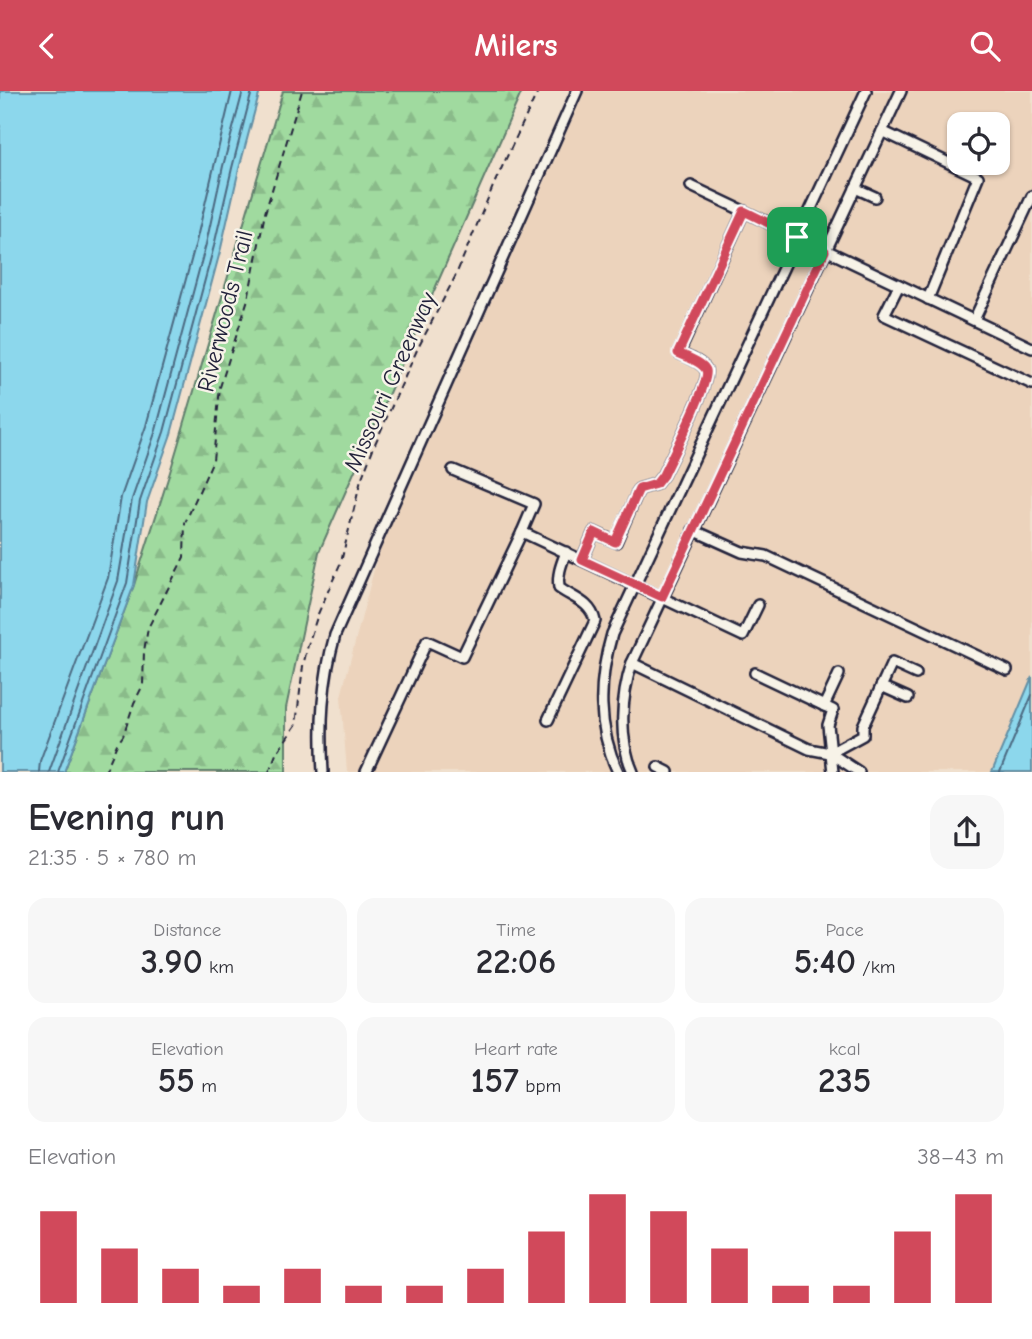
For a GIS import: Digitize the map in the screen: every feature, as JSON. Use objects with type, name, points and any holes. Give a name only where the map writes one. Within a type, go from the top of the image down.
[{"type":"street","points":[[323,772],[322,704],[325,670],[335,635],[577,91]]},
{"type":"street","points":[[618,772],[607,746],[600,700],[605,658],[612,634],[866,91]]},
{"type":"street","points":[[633,772],[628,760],[623,709],[625,685],[632,663],[901,91]]},
{"type":"street","points":[[882,131],[978,177],[928,299]]},
{"type":"street","points":[[691,186],[1032,348]]},
{"type":"street","points":[[855,188],[875,197]]},
{"type":"street","points":[[974,320],[1032,196]]},
{"type":"street","points":[[582,560],[594,532],[615,542],[639,489],[656,484],[663,475],[707,381],[708,374],[704,367],[678,353],[744,211]]},
{"type":"street","points":[[899,285],[884,315],[1032,384]]},
{"type":"street","points":[[700,396],[718,404]]},
{"type":"street","points":[[695,406],[713,414]]},
{"type":"street","points":[[366,772],[427,641],[462,657],[534,504],[453,470]]},
{"type":"street","points":[[693,530],[742,552],[766,556],[1007,670]]},
{"type":"street","points":[[522,532],[743,636],[758,605]]},
{"type":"street","points":[[548,720],[595,621],[586,605],[559,588],[560,568],[566,552]]},
{"type":"street","points":[[632,663],[809,749],[830,753],[859,772]]},
{"type":"street","points":[[830,753],[863,735],[863,726],[892,663],[916,674]]},
{"type":"street","points":[[755,673],[833,710],[828,725],[833,772]]},
{"type":"street","points":[[824,706],[839,674]]},
{"type":"street","points":[[881,686],[908,698]]},
{"type":"street","points":[[658,767],[668,772]]},
{"type":"path","name":"Riverwoods Trail","points":[[105,772],[143,685],[148,628],[184,557],[185,523],[213,460],[220,387],[248,299],[265,213],[302,91]]},
{"type":"path","name":"Missouri Greenway","points":[[269,772],[276,754],[296,725],[308,645],[318,614],[341,562],[361,480],[374,446],[417,350],[456,277],[494,184],[538,91]]},
{"type":"shaded area","points":[[585,91],[1032,91],[1032,772],[347,772],[341,696],[377,558]]},
{"type":"green space","points":[[283,91],[522,91],[319,552],[286,708],[286,772],[64,772],[134,585]]},
{"type":"water","points":[[0,91],[260,91],[171,434],[147,502],[134,585],[64,772],[0,772]]},
{"type":"water","points":[[1032,677],[1032,772],[992,772]]},
{"type":"route","points":[[744,211],[797,237],[825,251],[662,597],[582,560],[594,532],[615,542],[639,489],[659,481],[707,381],[708,374],[704,367],[678,353],[744,211]]}]
